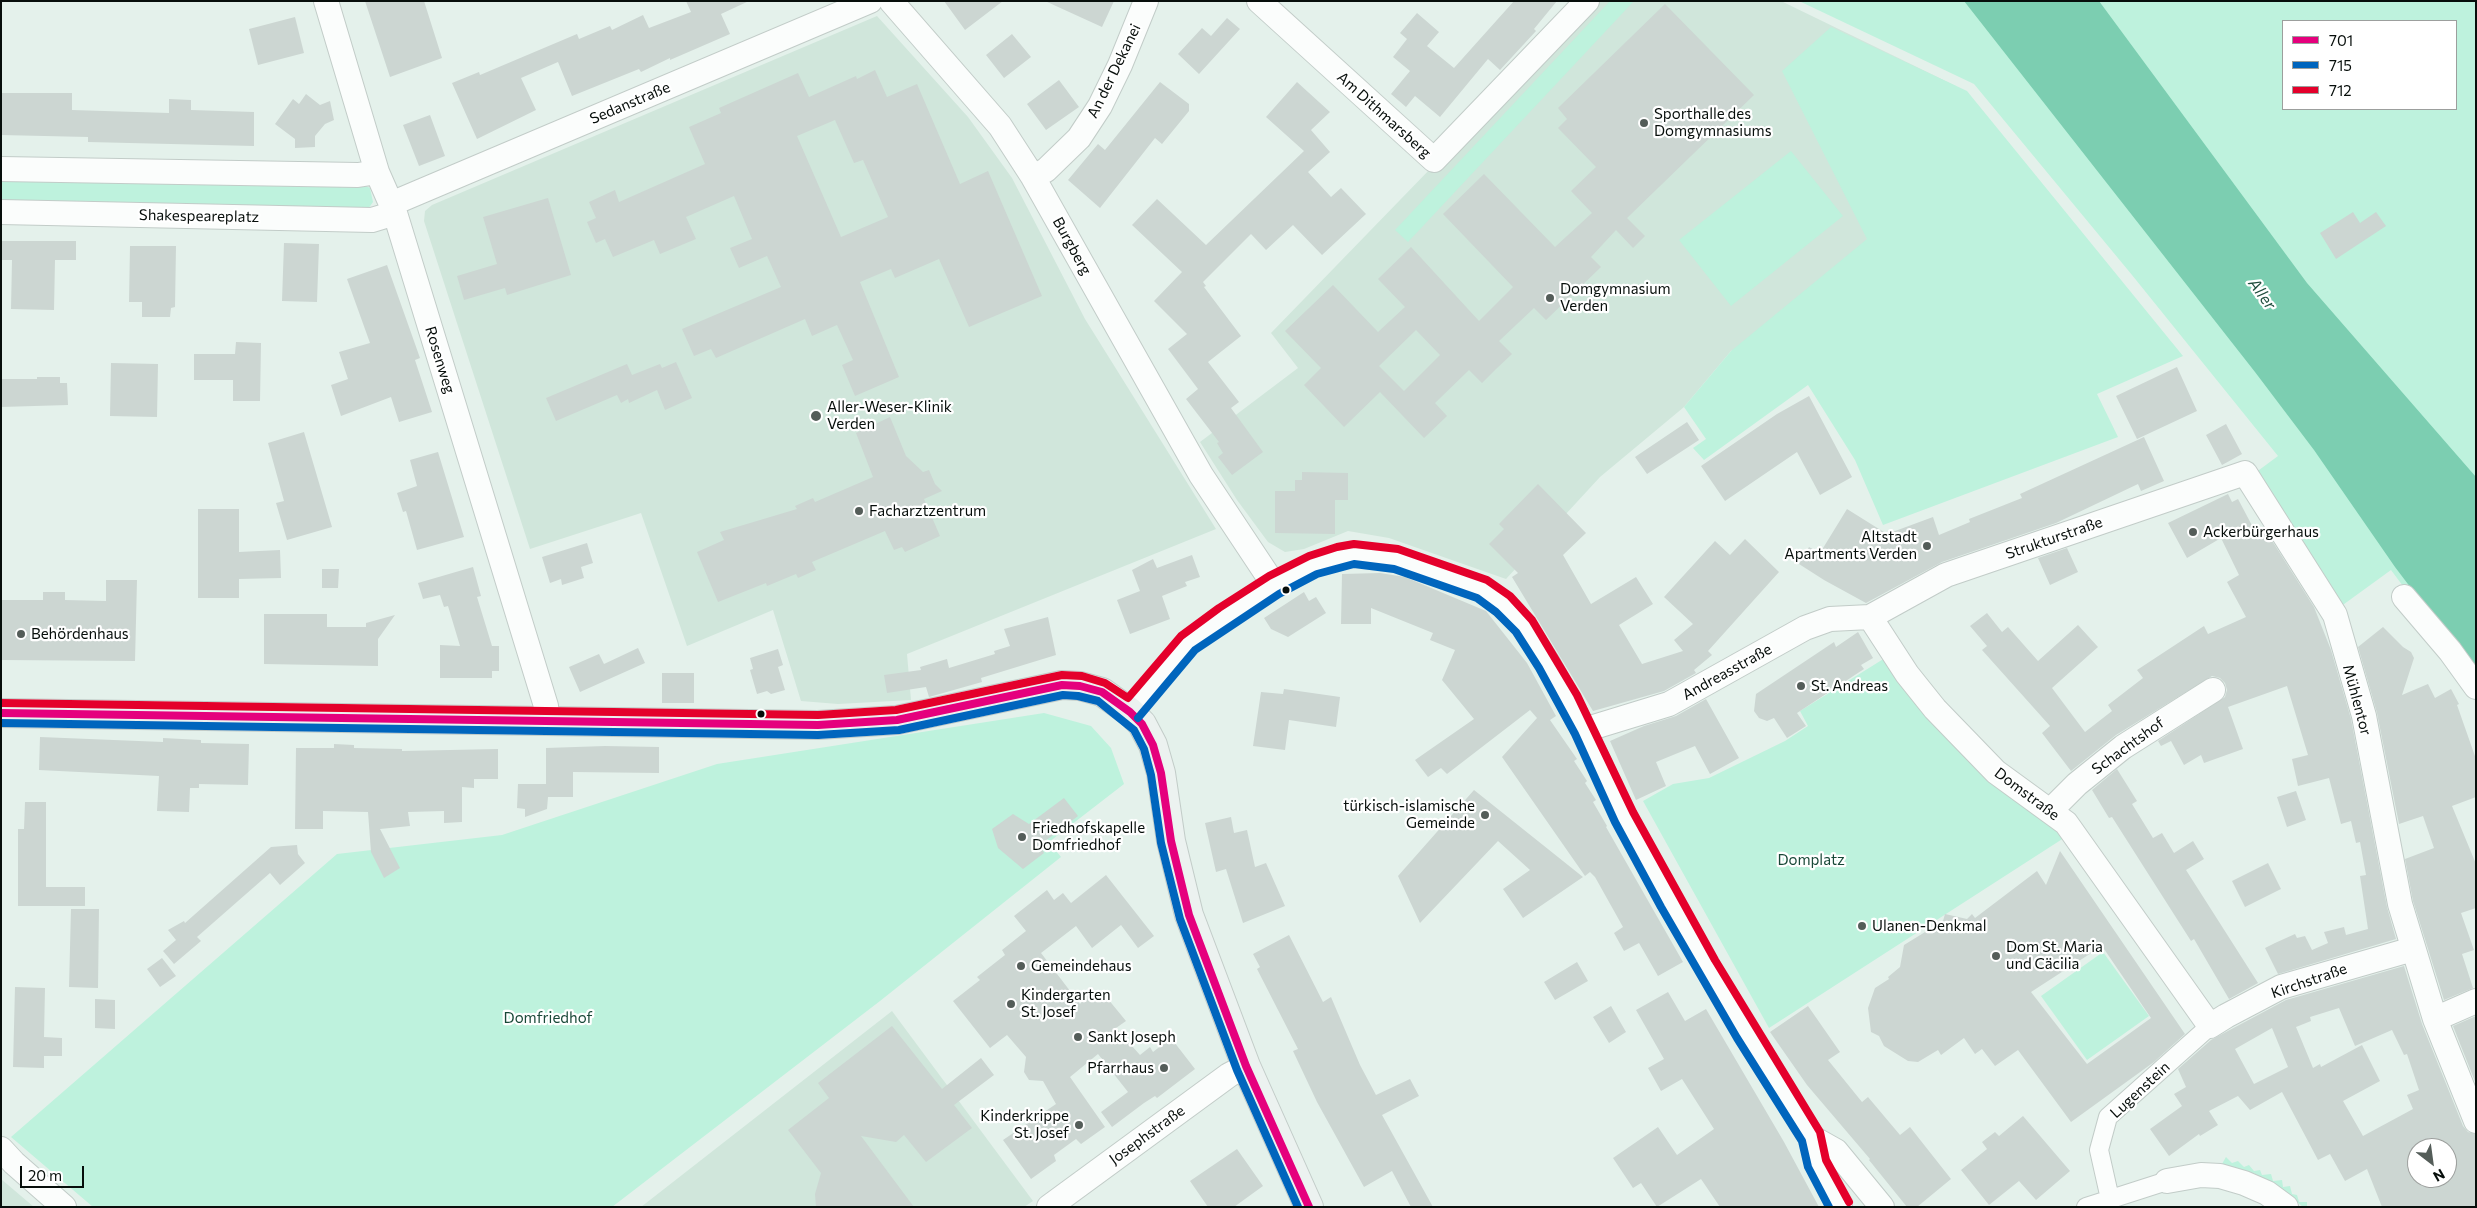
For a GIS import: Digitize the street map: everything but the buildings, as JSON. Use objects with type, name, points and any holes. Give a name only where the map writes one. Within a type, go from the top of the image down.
[{"type":"main road","points":[[1,713],[786,725],[872,722],[922,716],[1062,685],[1080,686],[1102,692],[1130,712],[1142,724],[1155,750],[1161,773],[1171,841],[1189,915],[1246,1066],[1309,1207]]},
{"type":"street","name":"Rosenweg","points":[[326,1],[377,172],[393,209],[546,706],[547,721]]},
{"type":"street","name":"Sedanstraße","points":[[393,209],[870,1]]},
{"type":"street","name":"Burgberg","points":[[891,1],[1000,126],[1033,177],[1201,474],[1274,586]]},
{"type":"street","name":"An der Dekanei","points":[[1033,177],[1046,170],[1079,138],[1100,106],[1120,65],[1146,1]]},
{"type":"street","name":"Am Dithmarsberg","points":[[1259,1],[1434,160],[1587,1]]},
{"type":"street","points":[[1,169],[358,175],[377,172]]},
{"type":"street","name":"Shakespeareplatz","points":[[1,212],[372,220],[393,209]]},
{"type":"street","name":"Strukturstraße","points":[[1870,617],[1946,575],[2244,473]]},
{"type":"street","name":"Mühlentor","points":[[2244,473],[2335,615],[2364,716],[2400,904],[2435,1019],[2476,1121]]},
{"type":"street","points":[[1130,712],[1188,643],[1233,610],[1313,565],[1354,554],[1396,559],[1482,589],[1503,604],[1524,626],[1548,663],[1584,730],[1624,817],[1679,918],[1746,1033],[1811,1137],[1817,1163],[1840,1207]]},
{"type":"street","points":[[2404,597],[2450,651],[2476,687]]},
{"type":"street","name":"Andreasstraße","points":[[1584,730],[1670,704],[1805,628],[1830,619],[1870,617]]},
{"type":"street","name":"Domstraße","points":[[1870,617],[1902,667],[1935,708],[1996,772],[2066,823],[2210,1026]]},
{"type":"street","name":"Schachtshof","points":[[2050,811],[2077,784],[2123,746],[2213,690]]},
{"type":"street","name":"Kirchstraße","points":[[2210,1026],[2281,987],[2414,949]]},
{"type":"street","points":[[2435,1019],[2476,1001]]},
{"type":"street","name":"Lugenstein","points":[[2110,1199],[2099,1150],[2108,1117],[2210,1026]]},
{"type":"street","name":"Josephstraße","points":[[1049,1207],[1229,1074],[1246,1066]]},
{"type":"street","points":[[1811,1137],[1836,1151],[1882,1207]]},
{"type":"street","points":[[1,1148],[14,1163],[64,1207]]},
{"type":"street","points":[[2086,1207],[2166,1181],[2201,1175],[2220,1176],[2244,1182],[2267,1193],[2286,1207]]},
{"type":"shaded area","name":"Domgymnasium Verden","points":[[1593,1],[1781,1],[1956,86],[1960,263],[1731,351],[1684,407],[1600,477],[1506,579],[1389,538],[1348,531],[1304,549],[1285,552],[1268,542],[1237,500],[1200,442],[1298,368],[1271,333]]},
{"type":"shaded area","name":"Aller-Weser-Klinik Verden","points":[[877,16],[968,117],[1012,178],[1085,319],[1216,529],[907,654],[911,700],[838,704],[801,701],[773,610],[687,646],[641,513],[530,549],[424,221],[425,211],[432,205]]},
{"type":"shaded area","points":[[892,1011],[1033,1201],[1024,1207],[641,1207]]},
{"type":"shaded area","points":[[1,1179],[34,1207],[1,1207]]},
{"type":"green space","points":[[1610,1],[1634,1],[1408,242],[1395,230]]},
{"type":"green space","points":[[1799,1],[2476,1],[2476,684],[2391,570],[2340,607],[2255,473],[2278,456],[1974,84]]},
{"type":"green space","points":[[1831,27],[1967,91],[2183,356],[2097,394],[2118,437],[1883,525],[1855,460],[1808,385],[1704,460],[1693,448],[1706,439],[1684,407],[1731,351],[1867,239],[1782,71]]},
{"type":"green space","points":[[1791,151],[1843,216],[1731,306],[1679,240]]},
{"type":"green space","points":[[1,177],[364,185],[370,188],[373,202],[368,209],[1,206]]},
{"type":"green space","name":"Domplatz","points":[[1885,658],[2067,836],[1769,1028],[1643,801],[1673,784],[1709,778],[1785,741],[1808,726],[1800,711]]},
{"type":"green space","name":"Domfriedhof","points":[[1044,713],[1091,726],[1111,748],[1124,784],[1049,842],[1061,857],[880,1001],[612,1207],[93,1207],[11,1137],[337,854],[502,835],[717,764]]},
{"type":"green space","points":[[2103,952],[2149,1016],[2087,1060],[2041,996]]},
{"type":"green space","points":[[2226,1157],[2232,1163],[2238,1161],[2244,1167],[2249,1165],[2254,1171],[2260,1170],[2262,1175],[2271,1174],[2273,1181],[2282,1180],[2283,1187],[2290,1186],[2292,1194],[2297,1195],[2299,1202],[2307,1202],[2307,1207],[2303,1207],[2282,1189],[2255,1174],[2222,1164]]},
{"type":"water","name":"Aller","points":[[1964,1],[2099,1],[2307,283],[2476,477],[2476,674],[2395,567],[2314,450],[2255,372]]},
{"type":"transit line","name":"712","points":[[1,703],[818,715],[896,710],[1062,675],[1082,676],[1105,683],[1128,698],[1181,636],[1219,608],[1269,576],[1309,556],[1337,547],[1354,544],[1398,549],[1487,580],[1510,596],[1532,620],[1577,695],[1633,812],[1715,960],[1820,1132],[1826,1160],[1849,1202]]},
{"type":"transit line","name":"715","points":[[1138,718],[1195,650],[1279,594],[1317,574],[1354,564],[1394,569],[1477,598],[1496,612],[1516,632],[1539,668],[1575,734],[1615,822],[1661,907],[1737,1038],[1802,1141],[1808,1167],[1829,1207]]},
{"type":"transit line","name":"701","points":[[1,713],[818,725],[897,720],[1062,685],[1080,686],[1102,692],[1130,712],[1142,724],[1153,745],[1161,773],[1171,841],[1189,915],[1246,1066],[1309,1207]]},
{"type":"transit line","name":"715","points":[[1,723],[818,735],[899,730],[1063,695],[1078,696],[1098,701],[1134,730],[1144,749],[1151,775],[1161,843],[1180,919],[1237,1070],[1298,1207]]},
{"type":"place","name":"Sporthalle des Domgymnasiums","points":[[1644,123]]},
{"type":"place","name":"Domgymnasium Verden","points":[[1550,298]]},
{"type":"place","name":"Aller-Weser-Klinik Verden","points":[[816,416]]},
{"type":"place","name":"Facharztzentrum","points":[[859,511]]},
{"type":"place","name":"Ackerbürgerhaus","points":[[2193,532]]},
{"type":"place","name":"Altstadt Apartments Verden","points":[[1927,546]]},
{"type":"place","name":"Behördenhaus","points":[[21,634]]},
{"type":"place","name":"St. Andreas","points":[[1801,686]]},
{"type":"place","name":"türkisch-islamische Gemeinde","points":[[1485,815]]},
{"type":"place","name":"Friedhofskapelle Domfriedhof","points":[[1022,837]]},
{"type":"place","name":"Ulanen-Denkmal","points":[[1862,926]]},
{"type":"place","name":"Dom St. Maria und Cäcilia","points":[[1996,956]]},
{"type":"place","name":"Gemeindehaus","points":[[1021,966]]},
{"type":"place","name":"Kindergarten St. Josef","points":[[1011,1004]]},
{"type":"place","name":"Sankt Joseph","points":[[1078,1037]]},
{"type":"place","name":"Pfarrhaus","points":[[1164,1068]]},
{"type":"place","name":"Kinderkrippe St. Josef","points":[[1079,1125]]}]
